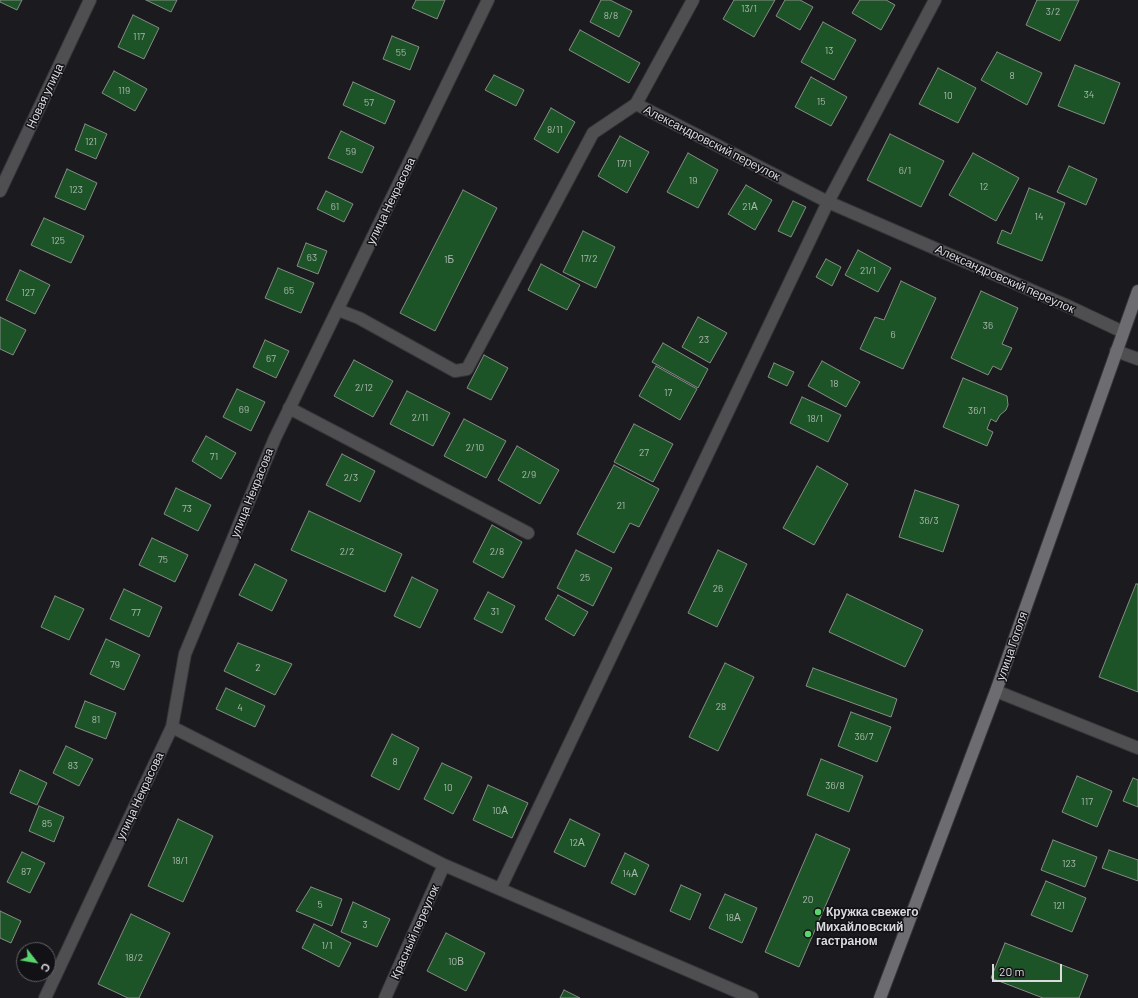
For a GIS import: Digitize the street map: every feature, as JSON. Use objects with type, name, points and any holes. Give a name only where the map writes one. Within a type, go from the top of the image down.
[{"type":"main road","name":"улица Гоголя","points":[[880,998],[996,691],[1138,291]]},
{"type":"street","name":"Новая улица","points":[[0,192],[90,0]]},
{"type":"street","name":"улица Некрасова","points":[[45,998],[172,727],[186,654],[275,438],[488,0]]},
{"type":"street","points":[[636,104],[693,0]]},
{"type":"street","points":[[500,889],[828,202],[934,0]]},
{"type":"street","name":"Александровский переулок","points":[[338,310],[359,318],[455,371],[467,369],[593,133],[636,104],[828,202],[1070,307],[1123,332]]},
{"type":"street","points":[[1116,351],[1138,360]]},
{"type":"street","points":[[289,408],[528,533]]},
{"type":"street","points":[[996,691],[1138,748]]},
{"type":"street","points":[[172,727],[444,865],[752,998]]},
{"type":"street","name":"Красный переулок","points":[[385,998],[444,865]]},
{"type":"building","points":[[0,0],[22,0],[17,10],[0,2]]},
{"type":"building","points":[[146,0],[177,0],[171,12]]},
{"type":"building","points":[[416,0],[445,0],[437,19],[412,8]]},
{"type":"building","points":[[601,0],[610,0],[632,11],[619,37],[590,22]]},
{"type":"building","points":[[734,0],[775,0],[754,37],[723,19]]},
{"type":"building","points":[[785,0],[800,0],[813,7],[800,30],[776,16]]},
{"type":"building","points":[[860,0],[886,0],[895,5],[881,30],[852,13]]},
{"type":"building","points":[[1037,0],[1079,0],[1060,41],[1026,25]]},
{"type":"building","points":[[133,15],[159,28],[144,59],[118,47]]},
{"type":"building","points":[[823,22],[856,40],[834,80],[801,62]]},
{"type":"building","points":[[580,30],[640,63],[629,83],[569,50]]},
{"type":"building","points":[[392,36],[419,47],[410,70],[383,59]]},
{"type":"building","points":[[997,52],[1042,73],[1027,105],[981,80]]},
{"type":"building","points":[[1075,65],[1120,83],[1104,124],[1058,106]]},
{"type":"building","points":[[938,68],[976,88],[958,123],[919,104]]},
{"type":"building","points":[[114,71],[147,89],[135,111],[102,93]]},
{"type":"building","points":[[494,75],[524,90],[516,106],[485,90]]},
{"type":"building","points":[[811,77],[847,97],[831,126],[795,107]]},
{"type":"building","points":[[353,82],[395,101],[385,124],[343,105]]},
{"type":"building","points":[[551,108],[575,122],[558,153],[534,139]]},
{"type":"building","points":[[85,124],[107,134],[96,159],[75,150]]},
{"type":"building","points":[[341,131],[374,147],[362,173],[328,158]]},
{"type":"building","points":[[890,134],[944,161],[921,207],[867,180]]},
{"type":"building","points":[[620,136],[649,152],[627,193],[598,176]]},
{"type":"building","points":[[688,153],[718,170],[698,208],[667,192]]},
{"type":"building","points":[[973,153],[1019,178],[996,221],[949,195]]},
{"type":"building","points":[[1069,166],[1097,179],[1086,205],[1057,192]]},
{"type":"building","points":[[67,169],[97,183],[85,210],[55,197]]},
{"type":"building","points":[[746,185],[772,200],[755,230],[728,214]]},
{"type":"building","points":[[1029,188],[1065,203],[1042,261],[997,243],[1002,230],[1011,234]]},
{"type":"building","points":[[463,190],[497,208],[435,331],[400,313]]},
{"type":"building","points":[[326,191],[353,204],[344,222],[317,209]]},
{"type":"building","points":[[793,201],[806,207],[791,237],[778,231]]},
{"type":"building","points":[[44,218],[84,236],[71,263],[31,245]]},
{"type":"building","points":[[583,231],[615,247],[596,288],[563,272]]},
{"type":"building","points":[[306,243],[327,251],[318,274],[297,266]]},
{"type":"building","points":[[858,250],[891,268],[878,292],[845,275]]},
{"type":"building","points":[[826,259],[841,267],[832,286],[816,277]]},
{"type":"building","points":[[541,264],[580,285],[567,310],[528,290]]},
{"type":"building","points":[[278,268],[314,283],[301,313],[265,298]]},
{"type":"building","points":[[20,270],[50,285],[35,314],[6,300]]},
{"type":"building","points":[[901,281],[936,298],[903,369],[860,349],[875,317],[884,320]]},
{"type":"building","points":[[981,291],[1018,308],[1002,344],[1012,348],[1001,370],[993,366],[988,375],[951,358]]},
{"type":"building","points":[[0,317],[26,330],[13,355],[0,349]]},
{"type":"building","points":[[698,317],[727,333],[710,363],[682,347]]},
{"type":"building","points":[[265,340],[289,351],[276,378],[253,367]]},
{"type":"building","points":[[663,343],[708,369],[698,388],[652,362]]},
{"type":"building","points":[[484,355],[508,368],[491,400],[467,388]]},
{"type":"building","points":[[354,360],[393,381],[373,417],[334,396]]},
{"type":"building","points":[[822,361],[860,382],[846,407],[808,386]]},
{"type":"building","points":[[774,363],[794,372],[787,386],[768,377]]},
{"type":"building","points":[[656,366],[697,389],[680,420],[639,396]]},
{"type":"building","points":[[963,378],[1007,396],[1008,405],[1006,410],[1000,415],[996,422],[991,419],[987,429],[993,432],[987,446],[943,427]]},
{"type":"building","points":[[237,389],[265,402],[251,431],[223,417]]},
{"type":"building","points":[[407,391],[450,413],[433,446],[390,424]]},
{"type":"building","points":[[802,397],[841,415],[828,442],[790,423]]},
{"type":"building","points":[[464,419],[506,441],[486,478],[444,456]]},
{"type":"building","points":[[634,424],[673,444],[653,482],[614,462]]},
{"type":"building","points":[[206,436],[236,453],[221,479],[192,461]]},
{"type":"building","points":[[517,446],[559,470],[540,504],[498,480]]},
{"type":"building","points":[[342,454],[375,471],[360,502],[326,485]]},
{"type":"building","points":[[614,465],[659,489],[639,527],[630,523],[614,553],[577,534]]},
{"type":"building","points":[[817,466],[848,484],[814,545],[783,528]]},
{"type":"building","points":[[176,488],[211,505],[198,531],[164,514]]},
{"type":"building","points":[[915,490],[959,505],[943,552],[899,537]]},
{"type":"building","points":[[309,511],[402,554],[385,592],[291,550]]},
{"type":"building","points":[[492,525],[522,542],[503,578],[473,562]]},
{"type":"building","points":[[152,538],[188,555],[175,582],[139,565]]},
{"type":"building","points":[[576,550],[612,568],[593,606],[557,588]]},
{"type":"building","points":[[718,550],[747,564],[717,627],[688,613]]},
{"type":"building","points":[[255,564],[287,580],[272,611],[239,595]]},
{"type":"building","points":[[412,577],[438,590],[420,628],[394,616]]},
{"type":"building","points":[[1136,584],[1138,584],[1138,692],[1099,677]]},
{"type":"building","points":[[124,589],[162,607],[149,637],[110,619]]},
{"type":"building","points":[[488,592],[515,606],[502,633],[474,619]]},
{"type":"building","points":[[847,594],[923,630],[905,667],[829,632]]},
{"type":"building","points":[[558,595],[588,612],[574,636],[545,619]]},
{"type":"building","points":[[55,596],[84,609],[69,640],[41,627]]},
{"type":"building","points":[[106,639],[140,655],[124,690],[90,674]]},
{"type":"building","points":[[238,643],[292,664],[275,695],[224,671]]},
{"type":"building","points":[[725,663],[754,677],[718,751],[689,737]]},
{"type":"building","points":[[813,668],[897,699],[891,717],[806,686]]},
{"type":"building","points":[[226,688],[265,706],[255,727],[216,709]]},
{"type":"building","points":[[85,701],[116,713],[106,739],[75,727]]},
{"type":"building","points":[[851,712],[891,727],[877,762],[838,746]]},
{"type":"building","points":[[392,734],[419,748],[399,790],[371,776]]},
{"type":"building","points":[[66,746],[93,759],[79,786],[53,773]]},
{"type":"building","points":[[821,759],[863,776],[849,812],[807,795]]},
{"type":"building","points":[[442,763],[472,777],[453,814],[424,799]]},
{"type":"building","points":[[20,770],[47,783],[37,805],[10,793]]},
{"type":"building","points":[[1077,776],[1112,791],[1097,827],[1062,812]]},
{"type":"building","points":[[1133,778],[1138,780],[1138,807],[1123,801]]},
{"type":"building","points":[[488,785],[528,803],[512,838],[473,820]]},
{"type":"building","points":[[39,806],[64,817],[54,842],[29,831]]},
{"type":"building","points":[[178,819],[213,836],[183,902],[148,886]]},
{"type":"building","points":[[570,819],[600,834],[585,867],[554,852]]},
{"type":"building","points":[[816,834],[850,849],[799,967],[765,952]]},
{"type":"building","points":[[1053,840],[1097,857],[1085,887],[1041,870]]},
{"type":"building","points":[[1109,850],[1138,860],[1138,881],[1102,868]]},
{"type":"building","points":[[22,852],[45,863],[30,893],[7,882]]},
{"type":"building","points":[[625,853],[649,865],[635,895],[611,883]]},
{"type":"building","points":[[1046,881],[1086,898],[1072,932],[1031,915]]},
{"type":"building","points":[[681,885],[701,894],[690,920],[670,911]]},
{"type":"building","points":[[311,887],[342,899],[332,926],[296,911]]},
{"type":"building","points":[[725,894],[757,908],[742,943],[709,928]]},
{"type":"building","points":[[353,902],[390,919],[377,947],[341,932]]},
{"type":"building","points":[[0,911],[21,921],[11,943],[0,938]]},
{"type":"building","points":[[131,914],[170,933],[139,998],[128,998],[98,984]]},
{"type":"building","points":[[314,924],[351,943],[339,967],[302,948]]},
{"type":"building","points":[[446,933],[485,953],[466,991],[427,971]]},
{"type":"building","points":[[1005,943],[1088,975],[1079,998],[1043,998],[991,978]]},
{"type":"building","points":[[564,990],[580,998],[560,998]]},
{"type":"place","name":"Кружка свежего","points":[[818,912]]},
{"type":"place","name":"Михайловский гастраном","points":[[808,934]]}]
